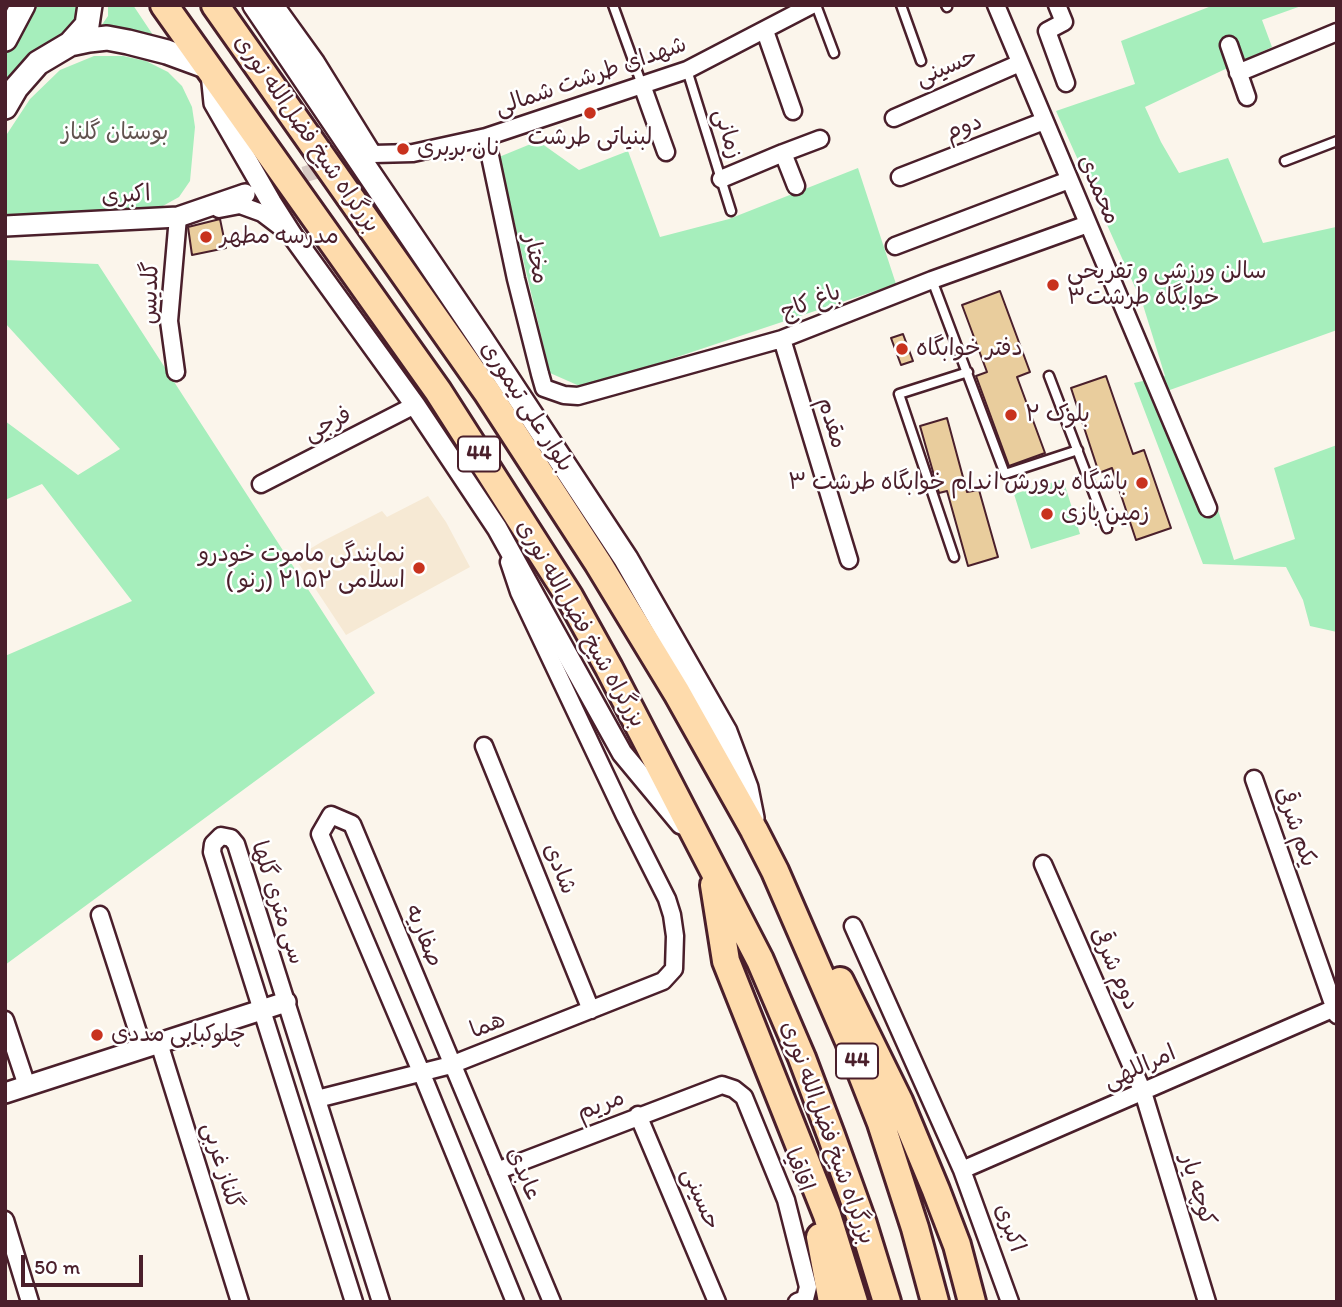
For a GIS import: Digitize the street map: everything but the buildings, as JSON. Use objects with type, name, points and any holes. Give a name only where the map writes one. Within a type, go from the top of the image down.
[{"type":"highway","name":"بزرگراه شیخ فضل‌الله نوری","points":[[164,5],[438,391],[569,596],[760,960],[802,1058],[863,1224],[887,1302]]},
{"type":"highway","name":"بزرگراه شیخ فضل‌الله نوری","points":[[215,5],[487,392],[598,563],[677,693],[754,830],[775,871],[881,1123],[915,1228],[935,1302]]},
{"type":"highway","points":[[709,859],[726,961],[827,1215],[854,1302]]},
{"type":"highway","points":[[775,871],[824,950],[862,1023],[899,1101],[981,1302]]},
{"type":"highway","points":[[807,1170],[832,1302]]},
{"type":"highway","points":[[957,1245],[972,1302]]},
{"type":"main road","points":[[5,39],[23,5]]},
{"type":"main road","points":[[5,107],[16,88],[38,63],[70,44],[87,25],[90,5]]},
{"type":"main road","name":"بلوار علی تیموری","points":[[255,5],[480,336],[626,559],[725,732],[746,788],[754,830]]},
{"type":"main road","points":[[70,44],[107,38],[128,41],[167,52],[209,70]]},
{"type":"street","name":"شهدای طرشت شمالی","points":[[275,5],[316,62],[370,154],[413,153],[486,137],[642,85],[687,69],[814,5]]},
{"type":"street","name":"محمدی","points":[[996,5],[1208,508]]},
{"type":"street","points":[[1057,5],[1064,23],[1047,31],[1066,83]]},
{"type":"street","points":[[765,31],[793,111]]},
{"type":"street","points":[[1238,73],[1337,32]]},
{"type":"street","points":[[1229,45],[1247,97]]},
{"type":"street","name":"حسینی","points":[[894,118],[1020,64]]},
{"type":"street","points":[[209,70],[214,103],[292,235],[415,405],[497,528],[622,752],[709,859]]},
{"type":"street","points":[[642,85],[666,152]]},
{"type":"street","name":"دوم","points":[[900,177],[1044,121]]},
{"type":"street","name":"مختار","points":[[486,137],[516,279],[544,388]]},
{"type":"street","points":[[721,179],[820,139]]},
{"type":"street","points":[[783,153],[796,186]]},
{"type":"street","points":[[895,246],[1069,180]]},
{"type":"street","name":"اکبری","points":[[5,226],[178,217],[245,194]]},
{"type":"street","points":[[178,217],[240,205],[262,213],[292,235]]},
{"type":"street","name":"گلدیس","points":[[176,372],[170,321],[178,217]]},
{"type":"street","name":"باغ کاج","points":[[544,388],[564,395],[579,396],[782,339],[932,280],[1088,224]]},
{"type":"street","name":"مقدم","points":[[782,339],[849,560]]},
{"type":"street","name":"فرجی","points":[[261,484],[415,405]]},
{"type":"street","name":"هما","points":[[317,1099],[451,1065],[663,981],[674,970],[676,946],[667,899],[519,592],[497,528]]},
{"type":"street","name":"شادی","points":[[484,746],[591,1010]]},
{"type":"street","name":"یکم شرقی","points":[[1254,779],[1336,1010]]},
{"type":"street","name":"صفاریه","points":[[422,1073],[320,834],[331,815],[352,824],[451,1065]]},
{"type":"street","name":"سی متری گلها","points":[[354,1302],[212,852],[213,844],[220,836],[231,838],[236,844],[381,1302]]},
{"type":"street","name":"دوم شرقی","points":[[1044,864],[1143,1092]]},
{"type":"street","name":"گلناز غربی","points":[[100,915],[151,1046],[240,1302]]},
{"type":"street","name":"اکبری","points":[[853,926],[962,1170],[1010,1302]]},
{"type":"street","points":[[5,1093],[286,1002]]},
{"type":"street","name":"امراللهی","points":[[962,1170],[1336,1010]]},
{"type":"street","points":[[5,1020],[27,1086]]},
{"type":"street","name":"عابدی","points":[[451,1065],[552,1302]]},
{"type":"street","points":[[422,1073],[515,1302]]},
{"type":"street","name":"مریم","points":[[497,1171],[722,1085]]},
{"type":"street","name":"اقاقیا","points":[[722,1085],[734,1089],[744,1097],[786,1200],[808,1287],[805,1299],[797,1302]]},
{"type":"street","name":"کوچه یار","points":[[1143,1092],[1207,1302]]},
{"type":"street","name":"حسینی","points":[[638,1115],[717,1302]]},
{"type":"street","points":[[5,1220],[30,1302]]},
{"type":"lane","points":[[613,5],[642,85]]},
{"type":"lane","points":[[814,5],[834,53]]},
{"type":"lane","points":[[901,5],[921,61]]},
{"type":"lane","name":"زمانی","points":[[687,69],[731,211]]},
{"type":"lane","points":[[1284,161],[1337,141]]},
{"type":"lane","points":[[932,280],[1005,474],[1078,450]]},
{"type":"lane","points":[[954,556],[899,394],[968,372]]},
{"type":"lane","points":[[1049,376],[1107,528]]},
{"type":"shaded area","points":[[428,496],[446,522],[470,567],[346,635],[295,558],[382,511],[387,517]]},
{"type":"green space","points":[[31,5],[78,5],[79,17],[71,28],[24,60],[5,84],[5,51]]},
{"type":"green space","points":[[108,5],[133,5],[153,35],[99,29],[108,16]]},
{"type":"green space","points":[[1214,5],[1304,5],[1262,20],[1272,47],[1145,107],[1179,173],[1228,158],[1263,243],[1336,227],[1337,330],[1167,391],[1195,492],[1211,488],[1234,560],[1295,539],[1274,468],[1337,445],[1337,632],[1310,626],[1303,600],[1286,567],[1203,564],[1134,383],[1165,376],[1143,305],[1056,111],[1135,84],[1121,41]]},
{"type":"green space","name":"بوستان گلناز","points":[[94,56],[123,56],[146,61],[168,72],[182,86],[192,107],[195,127],[190,181],[179,197],[161,207],[5,216],[5,137],[30,99],[60,70]]},
{"type":"green space","points":[[538,141],[579,170],[628,151],[660,237],[729,219],[858,168],[896,284],[584,388],[550,373],[499,157]]},
{"type":"green space","points":[[5,260],[98,264],[375,693],[5,965],[5,656],[132,601],[42,484],[5,500],[5,421],[78,475],[120,449],[5,323]]},
{"type":"green space","name":"زمین بازی","points":[[1063,479],[1080,534],[1031,549],[1014,494]]},
{"type":"tunnel","points":[[281,182],[366,155]]},
{"type":"place","name":"لبنیاتی طرشت","points":[[590,113]]},
{"type":"place","name":"نان بربری","points":[[403,149]]},
{"type":"place","name":"مدرسه مطهر","points":[[206,237]]},
{"type":"place","name":"سالن ورزشی و تفریحی خوابگاه طرشت۳","points":[[1053,285]]},
{"type":"place","name":"دفتر خوابگاه","points":[[902,349]]},
{"type":"place","name":"بلوک ۲","points":[[1011,415]]},
{"type":"place","name":"باشگاه پرورش اندام خوابگاه طرشت ۳","points":[[1142,483]]},
{"type":"place","name":"زمین بازی","points":[[1047,514]]},
{"type":"place","name":"نمایندگی ماموت خودرو ( رنو) اسلامی ۲۱۵۲","points":[[419,568]]},
{"type":"place","name":"چلوکبابی مددی","points":[[97,1035]]}]
